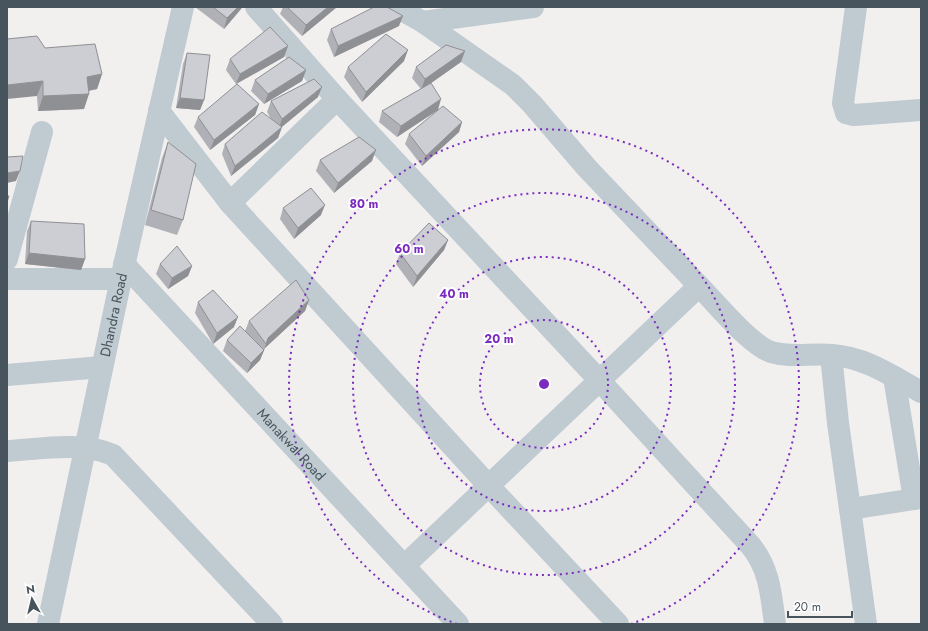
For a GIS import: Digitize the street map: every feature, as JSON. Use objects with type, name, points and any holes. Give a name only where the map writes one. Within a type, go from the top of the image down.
[{"type":"street","name":"Dhandra Road","points":[[48,624],[122,272],[184,7]]},
{"type":"street","points":[[256,7],[337,99],[600,381],[759,556],[769,580],[775,624]]},
{"type":"street","points":[[423,22],[533,7]]},
{"type":"street","points":[[856,7],[843,103],[846,113],[854,115],[921,110]]},
{"type":"street","points":[[400,8],[423,22],[512,85],[532,104],[587,168],[753,341],[770,352],[786,355],[831,355],[850,357],[868,362],[921,392]]},
{"type":"street","points":[[230,203],[337,99]]},
{"type":"street","points":[[159,111],[230,203],[488,485],[618,624]]},
{"type":"street","points":[[7,259],[42,132]]},
{"type":"street","points":[[7,279],[122,272]]},
{"type":"street","name":"Manakwal Road","points":[[122,272],[458,624]]},
{"type":"street","points":[[404,566],[699,286]]},
{"type":"street","points":[[831,355],[838,423],[866,624]]},
{"type":"street","points":[[7,375],[102,367]]},
{"type":"street","points":[[850,509],[917,499],[894,377]]},
{"type":"street","points":[[7,452],[85,447],[102,450],[113,455],[272,624]]},
{"type":"building","points":[[213,7],[238,7],[227,18]]},
{"type":"building","points":[[287,7],[328,7],[306,25]]},
{"type":"building","points":[[374,7],[387,7],[403,16],[338,46],[331,29]]},
{"type":"building","points":[[270,27],[288,46],[240,74],[230,59]]},
{"type":"building","points":[[386,34],[408,50],[366,92],[348,67]]},
{"type":"building","points":[[37,36],[45,48],[95,44],[102,74],[87,77],[89,94],[43,96],[43,81],[7,85],[7,39]]},
{"type":"building","points":[[446,45],[465,51],[425,79],[416,67]]},
{"type":"building","points":[[187,53],[210,55],[204,100],[180,98]]},
{"type":"building","points":[[289,57],[306,70],[268,94],[255,80]]},
{"type":"building","points":[[314,79],[322,87],[282,119],[271,101]]},
{"type":"building","points":[[431,83],[441,99],[401,126],[382,111]]},
{"type":"building","points":[[237,84],[259,104],[214,140],[198,117]]},
{"type":"building","points":[[443,106],[462,122],[426,156],[409,134]]},
{"type":"building","points":[[262,112],[282,127],[235,166],[225,144]]},
{"type":"building","points":[[359,137],[376,150],[338,183],[320,160]]},
{"type":"building","points":[[168,142],[196,164],[183,220],[151,210]]},
{"type":"building","points":[[23,156],[20,171],[7,173],[7,157]]},
{"type":"building","points":[[311,188],[325,205],[298,228],[283,208]]},
{"type":"building","points":[[31,221],[84,224],[85,259],[29,253]]},
{"type":"building","points":[[429,223],[448,240],[417,276],[400,253]]},
{"type":"building","points":[[177,246],[192,266],[172,278],[160,264]]},
{"type":"building","points":[[296,280],[309,300],[268,338],[266,344],[249,321]]},
{"type":"building","points":[[213,290],[238,317],[217,333],[198,302]]},
{"type":"building","points":[[240,326],[264,350],[251,363],[227,340]]}]
